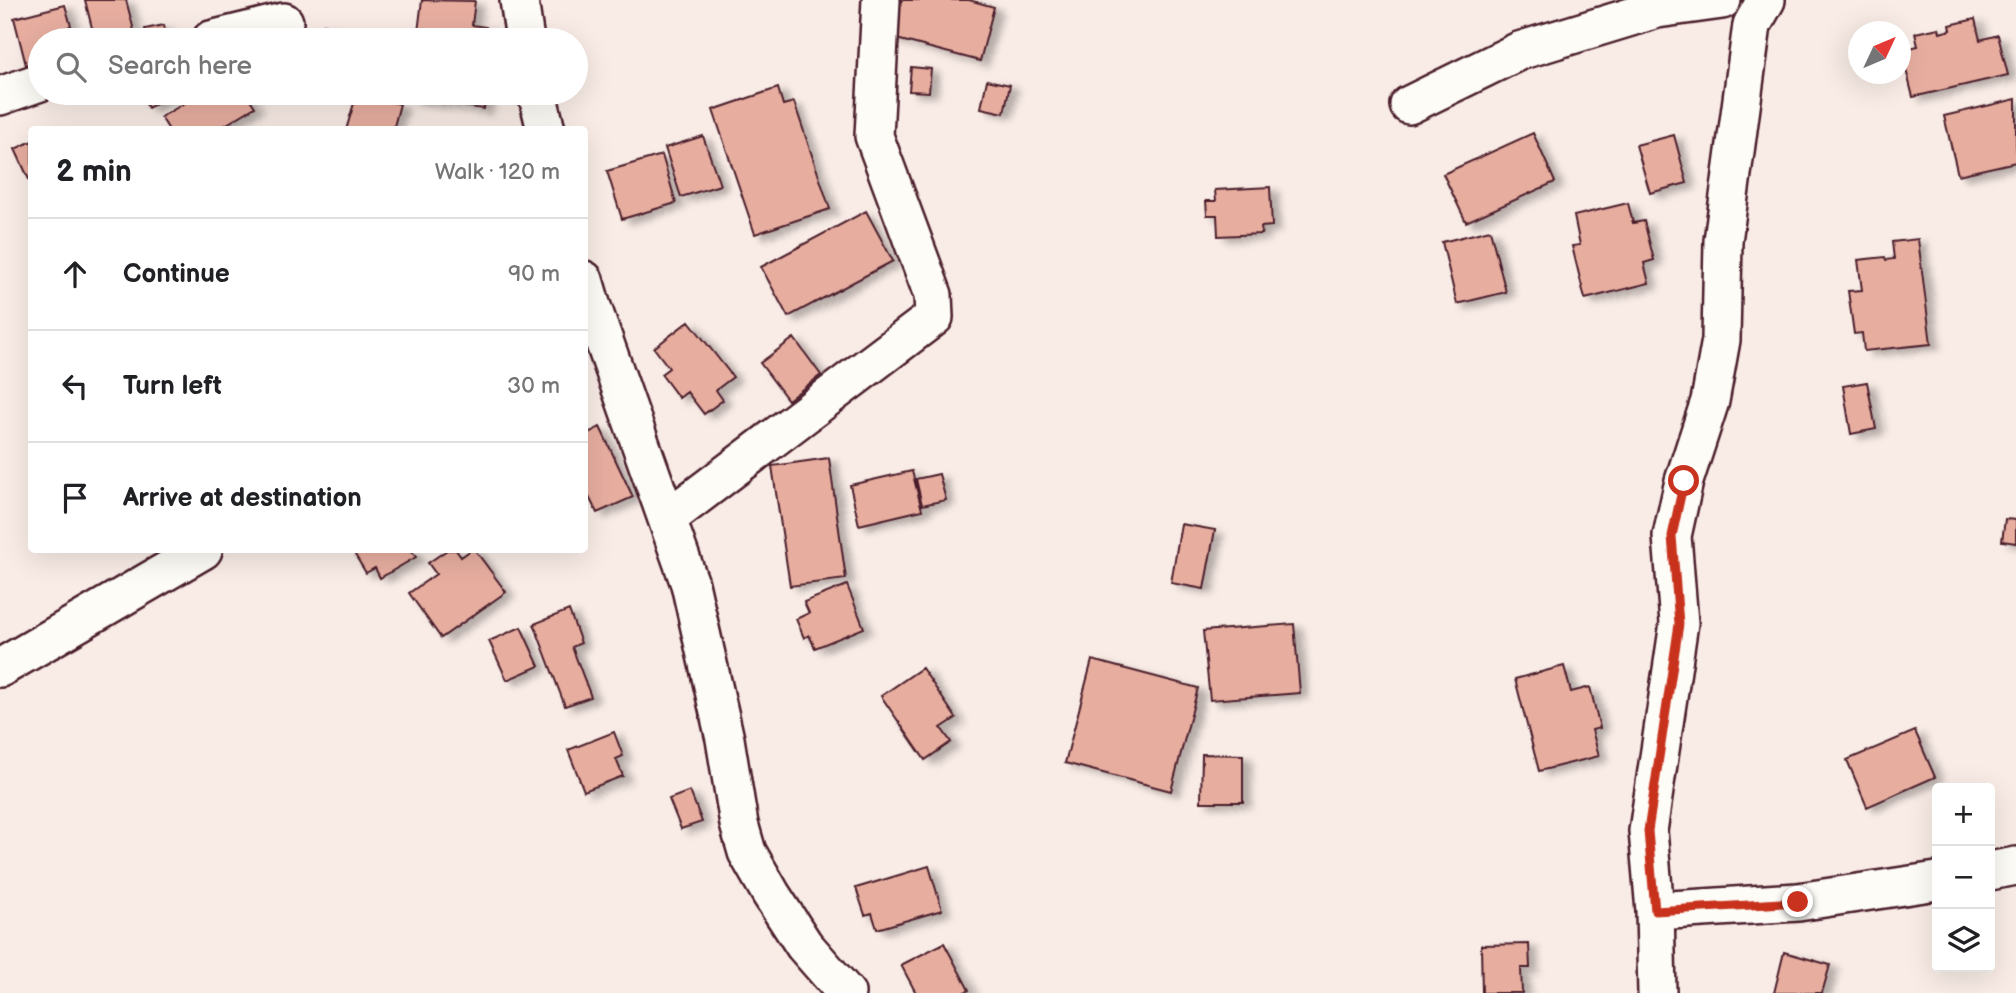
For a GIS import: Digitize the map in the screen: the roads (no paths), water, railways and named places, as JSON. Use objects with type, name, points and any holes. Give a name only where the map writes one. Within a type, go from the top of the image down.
[{"type":"street","points":[[519,0],[523,28]]},
{"type":"street","points":[[668,518],[934,317],[933,295],[874,136],[881,0]]},
{"type":"street","points":[[1409,105],[1519,51],[1657,9],[1722,0]]},
{"type":"street","points":[[1657,993],[1655,911],[1648,831],[1679,624],[1672,536],[1684,481],[1710,401],[1721,340],[1723,241],[1752,25],[1766,0]]},
{"type":"street","points":[[260,28],[284,22]]},
{"type":"street","points":[[0,96],[28,86]]},
{"type":"street","points":[[540,105],[545,126]]},
{"type":"street","points":[[588,307],[593,341],[668,518],[690,584],[747,852],[804,945],[846,993]]},
{"type":"street","points":[[0,668],[198,553]]},
{"type":"street","points":[[1995,870],[2016,866]]},
{"type":"street","points":[[1655,911],[1798,902],[1932,882]]}]
